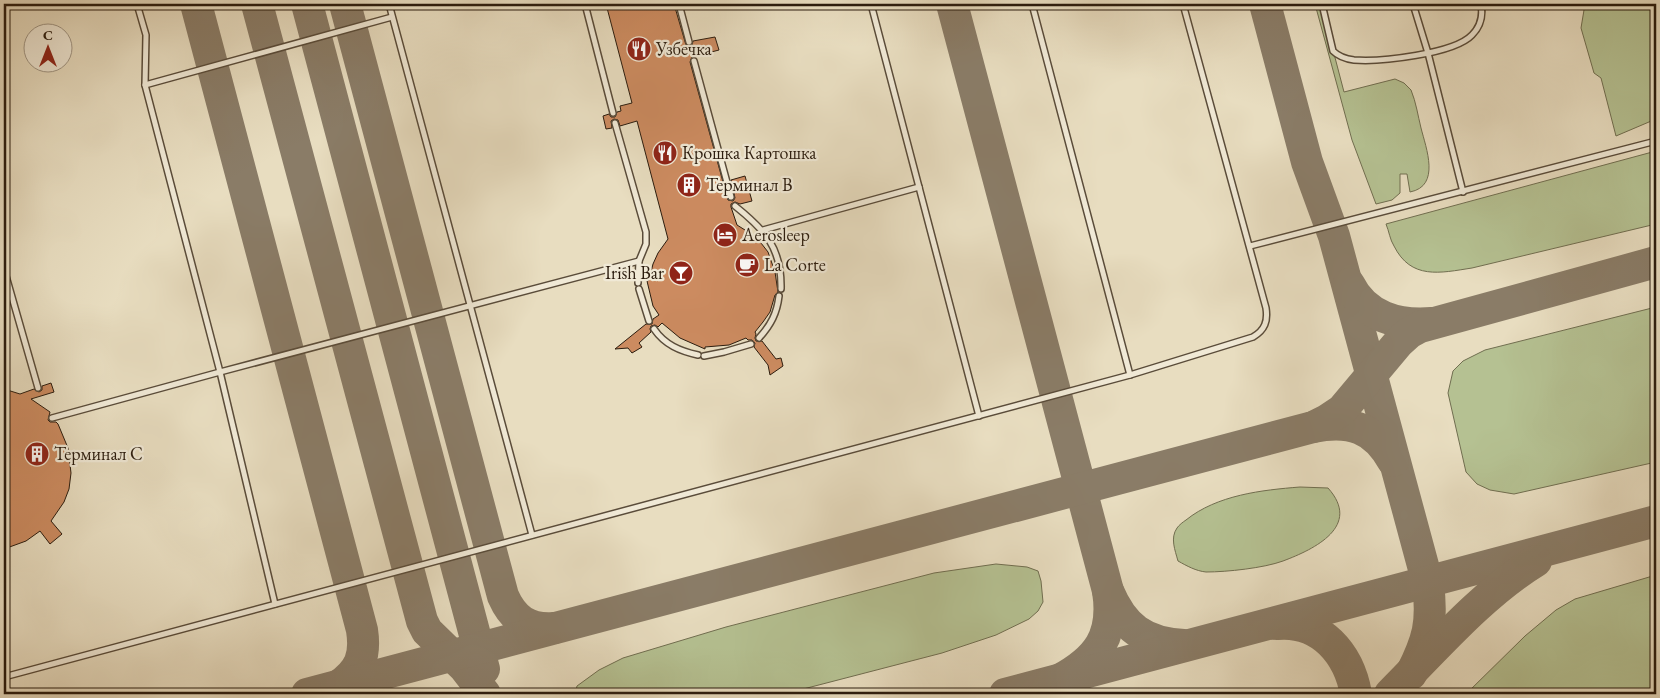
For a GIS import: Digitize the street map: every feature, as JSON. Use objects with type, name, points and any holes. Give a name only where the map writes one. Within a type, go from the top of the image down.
[{"type":"lane","points":[[137,4],[146,35],[145,85],[220,372],[276,604]]},
{"type":"lane","points":[[389,4],[532,535]]},
{"type":"lane","points":[[585,4],[612,113]]},
{"type":"lane","points":[[679,4],[689,42]]},
{"type":"lane","points":[[872,4],[980,416]]},
{"type":"lane","points":[[1032,4],[1130,375]]},
{"type":"lane","points":[[4,677],[980,416],[1130,375],[1253,337],[1262,330],[1267,321],[1266,308],[1183,4]]},
{"type":"lane","points":[[1322,4],[1331,46],[1338,55],[1353,60],[1402,57],[1454,46],[1472,36],[1479,26],[1483,15],[1481,4]]},
{"type":"lane","points":[[1413,4],[1428,53],[1463,192]]},
{"type":"lane","points":[[145,85],[392,16]]},
{"type":"lane","points":[[694,61],[732,197]]},
{"type":"lane","points":[[615,123],[646,232],[646,244],[639,261],[638,286],[649,321]]},
{"type":"lane","points":[[1250,246],[1656,141]]},
{"type":"lane","points":[[763,230],[919,187]]},
{"type":"lane","points":[[735,206],[763,230],[780,264],[781,289]]},
{"type":"lane","points":[[52,418],[639,261]]},
{"type":"lane","points":[[4,269],[38,388]]},
{"type":"lane","points":[[759,338],[776,314],[779,296]]},
{"type":"lane","points":[[654,329],[660,338],[667,343],[680,350],[698,355]]},
{"type":"lane","points":[[704,356],[751,344]]},
{"type":"green space","points":[[1315,4],[1321,4],[1344,92],[1395,79],[1404,83],[1411,90],[1416,104],[1429,165],[1426,182],[1420,188],[1410,192],[1407,174],[1400,174],[1400,193],[1392,200],[1376,204],[1352,140]]},
{"type":"green space","points":[[1585,4],[1656,4],[1656,119],[1616,136],[1601,78],[1594,73],[1581,28]]},
{"type":"green space","points":[[1656,151],[1656,224],[1472,268],[1427,272],[1409,264],[1401,257],[1393,244],[1386,224]]},
{"type":"green space","points":[[1656,307],[1656,462],[1514,494],[1490,490],[1477,484],[1466,472],[1448,393],[1453,371],[1463,361],[1485,350]]},
{"type":"green space","points":[[1300,487],[1328,488],[1337,502],[1340,514],[1337,525],[1320,543],[1283,561],[1245,569],[1206,572],[1178,561],[1174,544],[1175,532],[1181,524],[1198,512],[1226,499],[1240,495]]},
{"type":"green space","points":[[996,564],[1027,567],[1038,571],[1043,602],[1038,611],[1029,619],[996,635],[942,653],[784,694],[575,694],[577,686],[599,670],[623,658],[726,627],[934,573]]},
{"type":"green space","points":[[1656,575],[1656,694],[1466,694],[1525,636],[1556,610],[1575,599]]},
{"type":"building","name":"Терминал B","points":[[606,4],[674,4],[686,45],[692,45],[693,41],[715,37],[719,50],[692,57],[690,62],[728,200],[733,201],[735,198],[731,180],[745,176],[752,201],[731,204],[737,225],[753,235],[761,243],[768,252],[775,272],[778,292],[775,295],[770,312],[755,332],[756,341],[762,341],[776,359],[781,358],[783,366],[770,375],[768,365],[754,347],[755,343],[752,340],[746,338],[729,345],[705,347],[705,349],[680,338],[662,323],[658,327],[655,325],[651,326],[651,332],[639,343],[642,347],[632,353],[628,348],[615,349],[646,324],[652,324],[653,319],[659,315],[653,306],[647,281],[658,253],[668,239],[637,121],[620,126],[618,120],[614,119],[611,121],[612,128],[606,129],[603,116],[609,114],[611,117],[615,117],[617,112],[621,111],[620,106],[632,103]]},
{"type":"building","name":"Терминал C","points":[[51,383],[54,392],[31,399],[50,412],[48,420],[58,424],[68,448],[71,473],[69,489],[64,502],[51,521],[62,534],[50,544],[40,531],[26,541],[4,549],[4,389],[20,394],[34,389],[39,392],[42,390],[42,386]]},
{"type":"taxiway","points":[[196,4],[362,630],[363,648],[360,662],[352,675],[338,686]]},
{"type":"taxiway","points":[[257,4],[422,621],[427,631],[464,667],[485,694]]},
{"type":"taxiway","points":[[307,4],[484,669]]},
{"type":"taxiway","points":[[345,4],[503,596],[512,611],[522,621],[536,627],[554,628]]},
{"type":"taxiway","points":[[952,4],[1108,591],[1109,621],[1101,644],[1084,664],[1059,680]]},
{"type":"taxiway","points":[[1265,4],[1307,162],[1334,236],[1428,584],[1430,610],[1428,631],[1422,651],[1411,674]]},
{"type":"taxiway","points":[[307,694],[1313,427],[1342,410],[1399,342],[1409,333],[1420,327],[1656,262]]},
{"type":"taxiway","points":[[1349,284],[1364,304],[1384,317],[1407,323],[1432,323]]},
{"type":"taxiway","points":[[1313,427],[1338,425],[1360,429],[1378,440],[1393,461]]},
{"type":"taxiway","points":[[1005,694],[1656,521]]},
{"type":"taxiway","points":[[1390,694],[1478,606],[1516,574],[1536,561]]},
{"type":"taxiway","points":[[1108,591],[1121,614],[1137,631],[1157,641],[1184,645]]},
{"type":"taxiway","points":[[1277,624],[1293,624],[1307,628],[1330,642],[1340,653],[1347,666],[1356,694]]},
{"type":"place","name":"Узбечка","points":[[639,49]]},
{"type":"place","name":"Крошка Картошка","points":[[665,153]]},
{"type":"place","name":"Терминал B","points":[[689,185]]},
{"type":"place","name":"Aerosleep","points":[[725,235]]},
{"type":"place","name":"La Corte","points":[[747,265]]},
{"type":"place","name":"Irish Bar","points":[[681,273]]},
{"type":"place","name":"Терминал C","points":[[37,454]]}]
